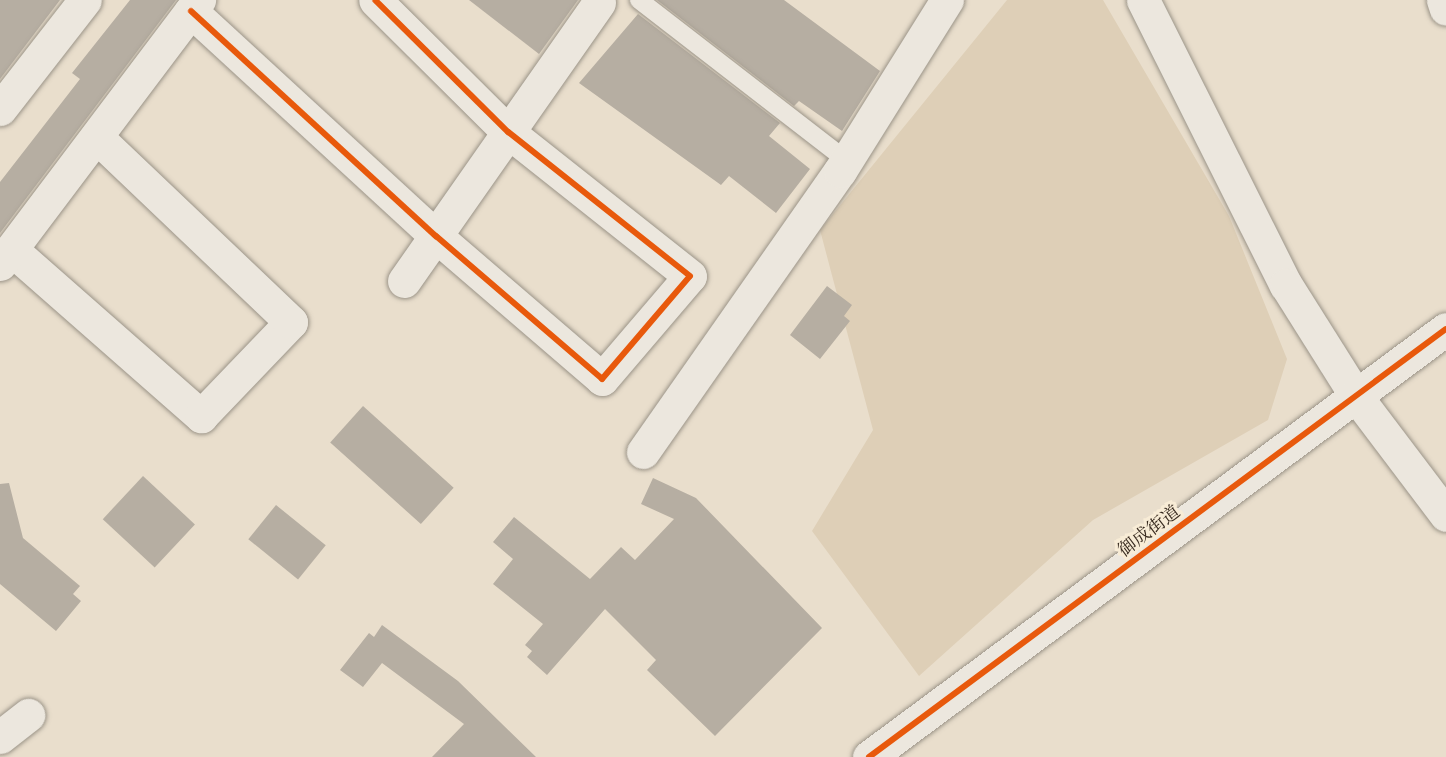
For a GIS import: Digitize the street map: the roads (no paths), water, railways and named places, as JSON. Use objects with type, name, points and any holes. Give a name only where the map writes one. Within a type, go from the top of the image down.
[{"type":"street","points":[[0,109],[85,0]]},
{"type":"street","points":[[98,138],[291,322],[201,416],[6,257],[98,138],[195,5],[436,236],[602,379],[690,276],[508,132],[375,0]]},
{"type":"street","points":[[1443,0],[1446,9]]},
{"type":"street","points":[[404,281],[598,1]]},
{"type":"street","points":[[643,453],[846,161],[941,2]]},
{"type":"street","points":[[1153,4],[1286,285],[1356,396],[1446,514]]},
{"type":"street","name":"御成街道","points":[[876,755],[1446,329]]},
{"type":"lane","points":[[639,0],[846,161]]}]
